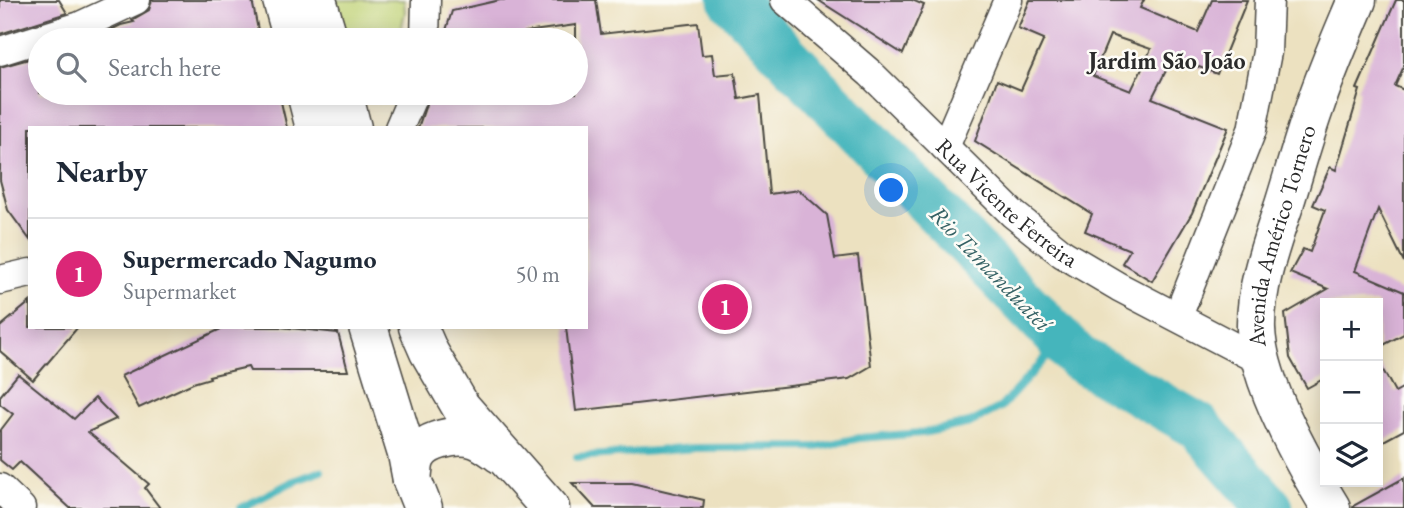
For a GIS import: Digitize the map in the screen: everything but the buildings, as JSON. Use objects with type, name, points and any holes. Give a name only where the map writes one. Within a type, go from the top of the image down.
[{"type":"main road","points":[[282,0],[290,28]]},
{"type":"main road","points":[[317,0],[325,28]]},
{"type":"main road","name":"Avenida Américo Tornero","points":[[1331,508],[1303,462],[1261,361],[1256,329],[1259,295],[1268,256],[1314,107],[1357,0]]},
{"type":"main road","points":[[309,105],[314,126]]},
{"type":"main road","points":[[346,105],[351,126]]},
{"type":"main road","points":[[369,329],[407,454],[414,499]]},
{"type":"main road","points":[[419,329],[461,407],[550,508]]},
{"type":"main road","points":[[414,499],[416,458],[427,445],[454,438],[475,439],[502,455]]},
{"type":"street","points":[[74,28],[136,0]]},
{"type":"street","points":[[425,28],[426,0]]},
{"type":"street","name":"Rua Vicente Ferreira","points":[[785,0],[871,74],[1013,214],[1063,254],[1119,287],[1261,361]]},
{"type":"street","points":[[945,147],[1008,0]]},
{"type":"street","points":[[1178,316],[1252,130],[1267,52],[1269,0]]},
{"type":"street","points":[[0,51],[28,42]]},
{"type":"street","points":[[400,126],[409,105]]},
{"type":"street","points":[[0,280],[28,273]]},
{"type":"street","points":[[0,488],[21,508]]},
{"type":"green space","points":[[331,0],[404,0],[402,28],[338,28]]},
{"type":"waterway","name":"Rio Tamanduateí","points":[[732,0],[1078,358],[1198,426],[1270,508]]},
{"type":"waterway","points":[[577,457],[694,448],[817,447],[859,438],[922,433],[970,423],[1001,407],[1061,341]]},
{"type":"waterway","points":[[241,508],[292,482],[321,471]]},
{"type":"place","name":"Supermercado Nagumo","points":[[725,307]]},
{"type":"district","name":"Jardim São João","points":[[1167,60]]}]
